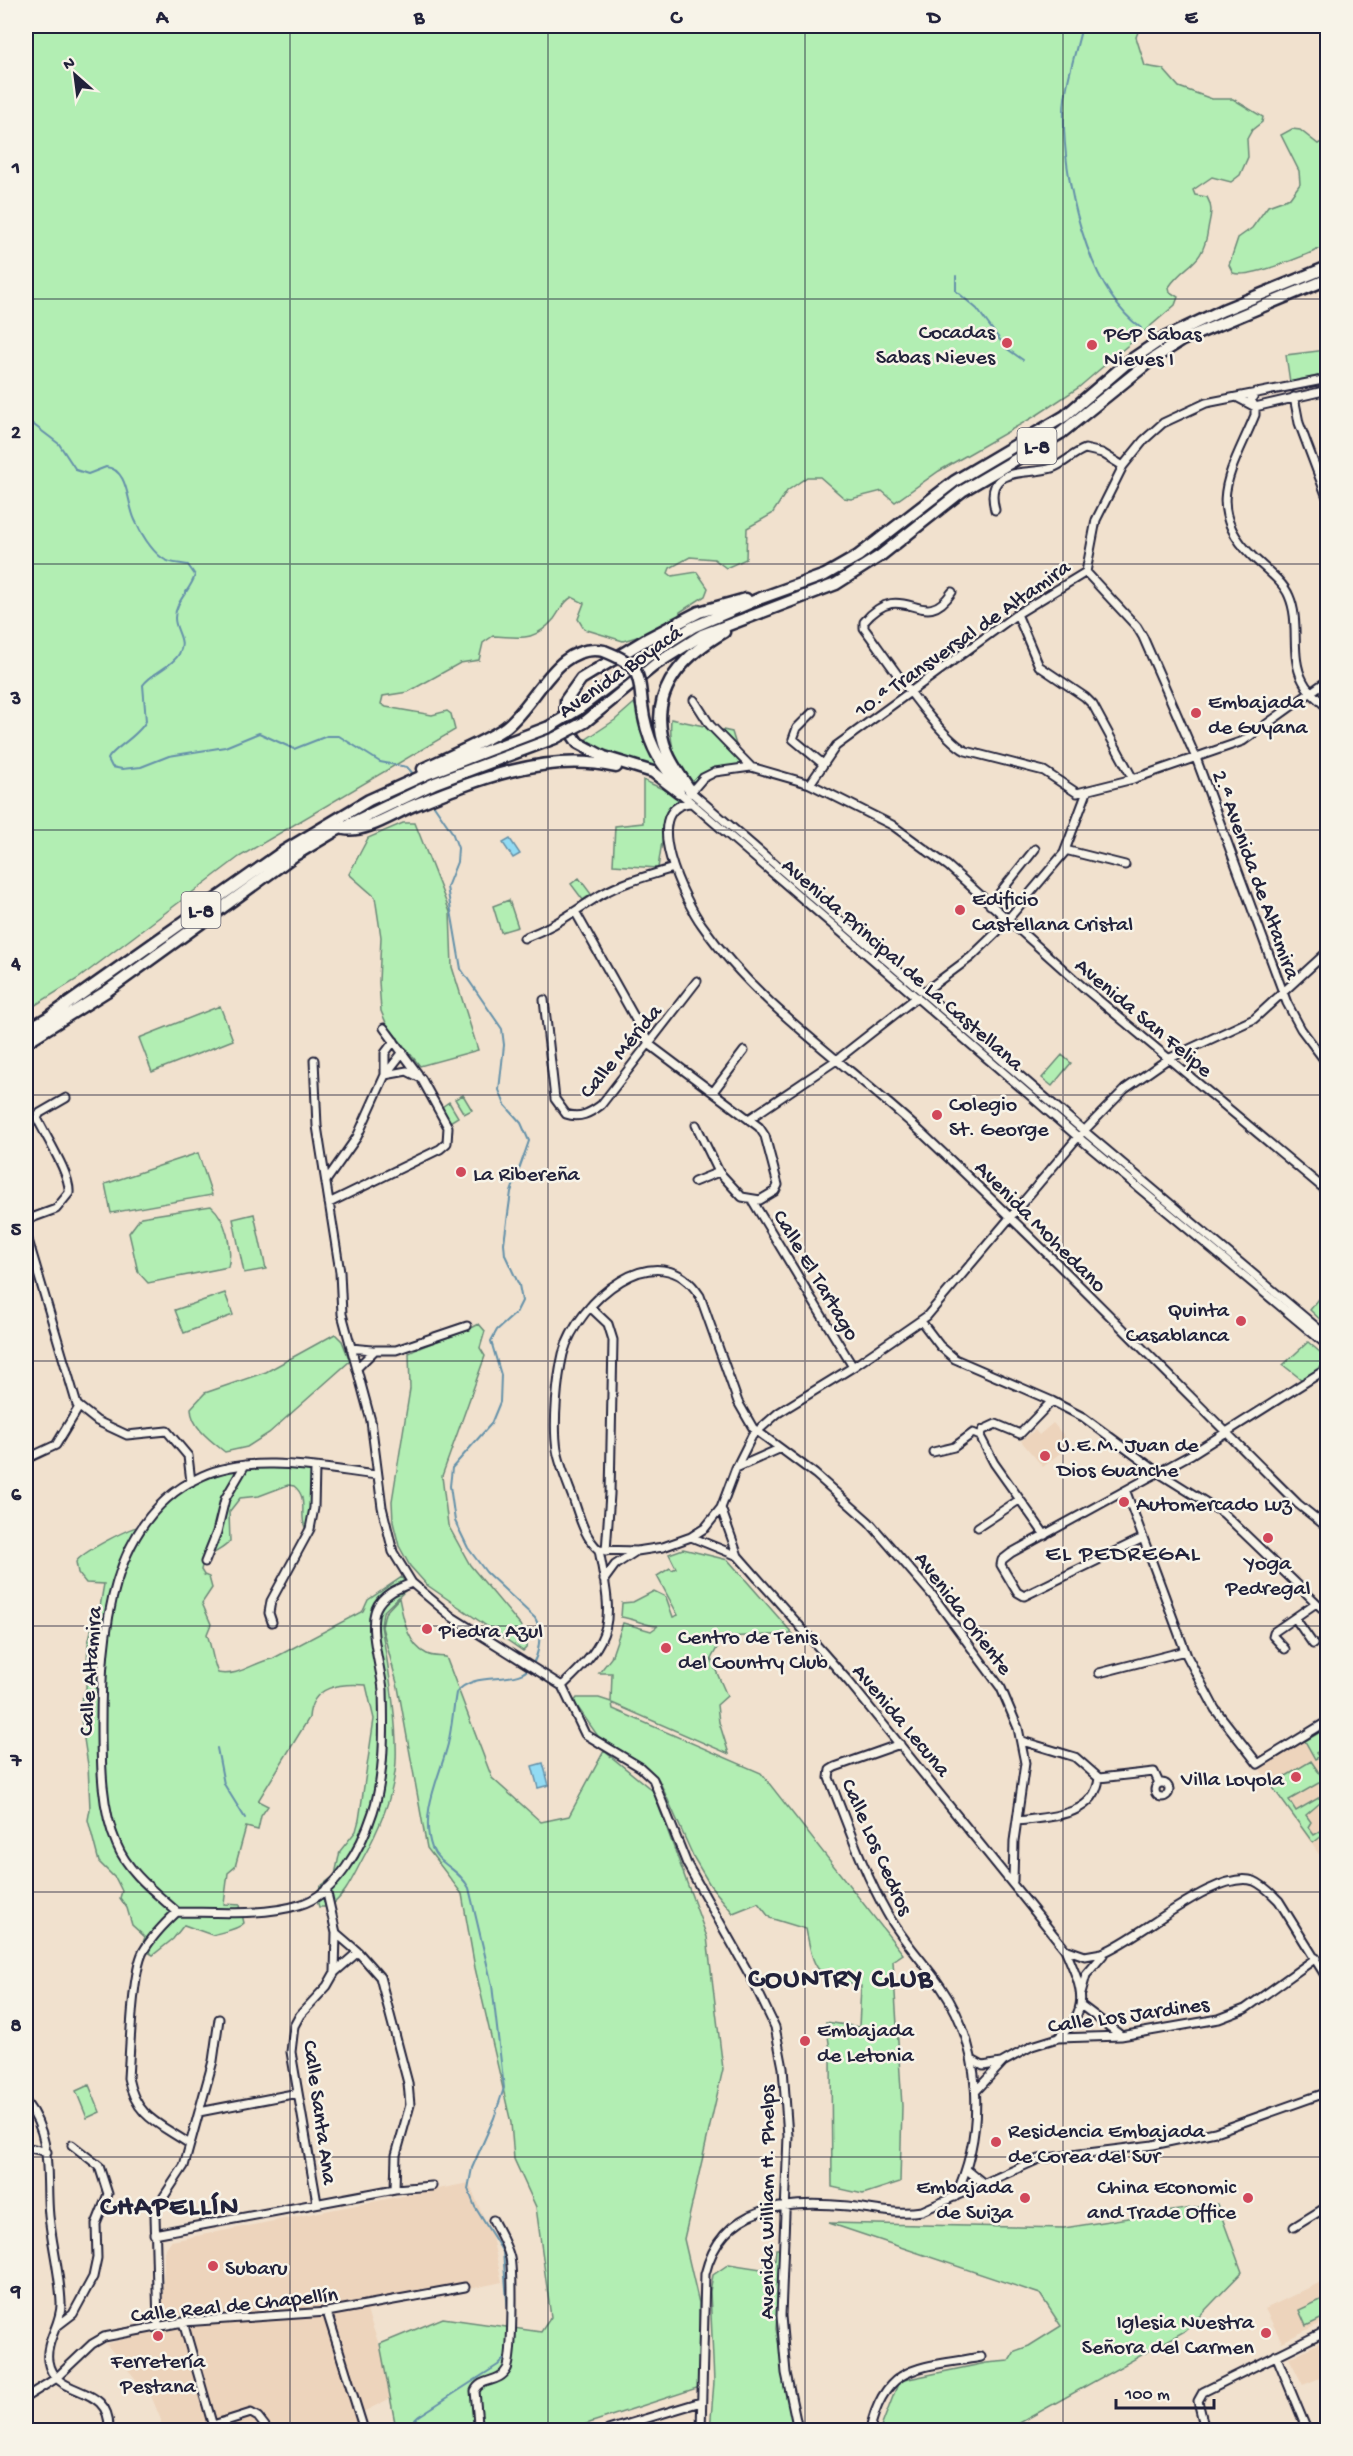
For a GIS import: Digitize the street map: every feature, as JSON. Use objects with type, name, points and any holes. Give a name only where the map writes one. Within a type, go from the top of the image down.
[{"type":"highway","name":"Avenida Boyacá","points":[[26,1030],[59,1010],[284,851],[379,794],[428,770],[549,727],[577,710],[656,650],[693,627],[761,598],[825,575],[858,556],[955,481],[1065,416],[1128,363],[1162,339],[1223,310],[1328,267]]},
{"type":"highway","name":"Avenida Boyacá","points":[[408,802],[435,783],[555,738],[585,722],[656,664],[702,635],[836,584],[880,556],[962,491],[1061,433],[1155,357],[1182,340],[1328,279]]},
{"type":"highway","points":[[679,792],[651,771],[606,758],[578,742],[565,724],[566,700],[574,686],[586,675],[675,623],[717,606],[761,598]]},
{"type":"highway","points":[[691,797],[665,746],[660,726],[662,702],[670,682],[687,658],[736,622]]},
{"type":"highway","points":[[428,770],[506,727],[569,657],[587,650],[604,651],[625,660],[635,669],[640,681],[646,732],[654,751],[691,797]]},
{"type":"highway","points":[[408,802],[522,768],[568,761],[610,766],[639,773],[679,792]]},
{"type":"highway","name":"L-8","points":[[26,1042],[107,991],[295,855],[340,828],[360,828],[408,802]]},
{"type":"street","name":"10.ª Transversal de Altamira","points":[[810,784],[836,746],[1017,614],[1086,572],[1096,520],[1123,466],[1154,430],[1176,415],[1206,403],[1327,379],[1327,391],[1255,407]]},
{"type":"street","points":[[1300,383],[1307,391],[1304,396]]},
{"type":"street","points":[[1256,392],[1251,400],[1255,407],[1224,498],[1227,525],[1240,544],[1288,594],[1294,612],[1298,666],[1303,681],[1328,708]]},
{"type":"street","points":[[1238,398],[1255,407]]},
{"type":"street","points":[[1294,398],[1299,423],[1328,500]]},
{"type":"street","points":[[995,510],[993,492],[999,482],[1018,471],[1049,469],[1085,449],[1102,453],[1123,466]]},
{"type":"street","name":"2.ª Avenida de Altamira","points":[[1086,572],[1140,633],[1196,758],[1282,991],[1301,1029],[1328,1065]]},
{"type":"street","points":[[952,592],[943,604],[930,610],[923,610],[902,601],[892,602],[870,615],[864,622],[864,628],[911,692],[960,748],[1044,771],[1070,790],[1087,792],[1133,779],[1250,738],[1328,680]]},
{"type":"street","points":[[1017,614],[1039,666],[1085,697],[1093,705],[1133,779]]},
{"type":"street","name":"Avenida San Felipe","points":[[693,700],[710,725],[751,767]]},
{"type":"street","points":[[813,712],[796,728],[793,740],[822,764]]},
{"type":"street","name":"Avenida San Felipe","points":[[691,797],[703,778],[715,772],[751,767],[810,784],[892,825],[948,866],[1007,921],[1328,1192]]},
{"type":"street","name":"Avenida Principal de La Castellana","points":[[679,792],[691,797],[924,992],[1328,1337]]},
{"type":"street","points":[[924,992],[970,957],[1007,921],[1065,850],[1087,792]]},
{"type":"street","name":"Avenida Principal de La Castellana","points":[[691,797],[1078,1137],[1328,1346]]},
{"type":"street","name":"Avenida Mohedano","points":[[691,797],[677,807],[670,821],[667,841],[673,868],[701,924],[746,980],[902,1114],[1011,1218],[1298,1504],[1328,1528]]},
{"type":"street","points":[[990,905],[1035,849]]},
{"type":"street","points":[[1065,850],[1125,865]]},
{"type":"street","points":[[524,938],[555,926],[594,898],[622,885],[673,868]]},
{"type":"street","points":[[576,913],[650,1045],[749,1119],[838,1059],[916,997]]},
{"type":"street","points":[[756,1432],[738,1402],[704,1304],[689,1284],[668,1270],[645,1269],[616,1284],[590,1306],[564,1352],[559,1373],[556,1437],[560,1460],[585,1531],[602,1550],[637,1551],[663,1547],[691,1537],[710,1523],[721,1508],[736,1468],[756,1432],[790,1405],[853,1367],[921,1321],[940,1304],[1078,1137],[1125,1089],[1168,1059],[1248,1023],[1328,951]]},
{"type":"street","name":"Calle Mérida","points":[[544,1000],[555,1099],[566,1114],[580,1116],[590,1113],[601,1105],[650,1045],[697,981]]},
{"type":"street","points":[[329,1203],[440,1149],[447,1143],[448,1127],[421,1078],[384,1028]]},
{"type":"street","points":[[385,1075],[385,1053],[394,1041]]},
{"type":"street","points":[[713,1092],[744,1051]]},
{"type":"street","points":[[326,1181],[357,1137],[385,1075],[403,1052]]},
{"type":"street","points":[[314,1060],[316,1117],[340,1272],[342,1314],[371,1420],[387,1533],[402,1570],[412,1582],[452,1617],[562,1686],[591,1658],[605,1634],[607,1616],[602,1550],[610,1494],[613,1340],[608,1324],[590,1306]]},
{"type":"street","points":[[385,1075],[407,1071],[421,1078]]},
{"type":"street","points":[[26,1220],[56,1209],[69,1193],[68,1176],[53,1152],[38,1118],[40,1113],[66,1098]]},
{"type":"street","name":"Calle El Tartago","points":[[696,1125],[719,1172],[737,1192],[752,1200],[760,1200],[769,1196],[778,1185],[765,1136],[749,1119]]},
{"type":"street","points":[[694,1182],[719,1172]]},
{"type":"street","name":"Calle El Tartago","points":[[752,1200],[853,1367]]},
{"type":"street","points":[[26,1233],[74,1399],[79,1407],[97,1421],[127,1435],[168,1431],[188,1456],[191,1482]]},
{"type":"street","points":[[921,1321],[955,1359],[1083,1417],[1159,1473],[1223,1513],[1328,1614]]},
{"type":"street","points":[[351,1348],[360,1351],[396,1350],[467,1326]]},
{"type":"street","points":[[357,1368],[375,1350]]},
{"type":"street","points":[[1143,1538],[1028,1594],[1020,1594],[1001,1565],[1002,1560],[1045,1534],[1159,1473],[1328,1368]]},
{"type":"street","points":[[980,1436],[983,1430],[996,1424],[1020,1434],[1052,1401]]},
{"type":"street","points":[[26,1459],[56,1445],[79,1407]]},
{"type":"street","name":"Avenida Oriente","points":[[756,1432],[835,1491],[869,1522],[908,1566],[968,1641],[1001,1688],[1022,1741],[1026,1770],[1017,1821],[1013,1881]]},
{"type":"street","points":[[933,1452],[954,1447],[974,1433],[980,1436],[1019,1500],[1045,1534]]},
{"type":"street","points":[[736,1468],[779,1449]]},
{"type":"street","points":[[205,1563],[217,1532],[225,1499],[245,1465]]},
{"type":"street","name":"Calle Altamira","points":[[177,1912],[134,1871],[117,1848],[110,1828],[105,1801],[101,1755],[101,1710],[106,1625],[113,1591],[124,1561],[136,1537],[154,1511],[169,1495],[218,1470],[245,1465],[315,1468],[377,1475]]},
{"type":"street","points":[[272,1622],[269,1613],[271,1601],[310,1529],[314,1508],[315,1468]]},
{"type":"street","points":[[1126,1492],[1185,1651],[1215,1709],[1258,1764],[1328,1721]]},
{"type":"street","points":[[978,1527],[1019,1500]]},
{"type":"street","name":"Avenida Lecuna","points":[[721,1508],[738,1556],[900,1744],[1013,1881]]},
{"type":"street","name":"Avenida Lecuna","points":[[691,1537],[738,1556]]},
{"type":"street","points":[[604,1580],[615,1564],[637,1551]]},
{"type":"street","points":[[188,2143],[142,2111],[135,2103],[128,2078],[137,1973],[142,1954],[159,1930],[177,1912],[248,1911],[298,1906],[326,1889],[352,1856],[373,1811],[378,1787],[382,1689],[373,1622],[376,1607],[395,1590],[412,1582]]},
{"type":"street","points":[[1285,1649],[1274,1636],[1274,1632],[1316,1603]]},
{"type":"street","points":[[1295,1618],[1313,1644]]},
{"type":"street","points":[[1099,1673],[1185,1651]]},
{"type":"street","name":"Avenida William H. Phelps","points":[[562,1686],[585,1734],[640,1767],[653,1779],[687,1864],[773,2021],[784,2077],[788,2136],[781,2316],[786,2373],[798,2430]]},
{"type":"street","points":[[1022,1741],[1075,1757],[1099,1778],[1154,1772],[1159,1783]]},
{"type":"street","name":"Calle Los Cedros","points":[[900,1744],[835,1767],[830,1770],[829,1778],[886,1911],[955,2009],[972,2061],[976,2091],[975,2125],[966,2169],[955,2197]]},
{"type":"street","points":[[1017,1821],[1081,1809],[1095,1796],[1099,1778]]},
{"type":"street","points":[[1081,1993],[1090,1969],[1108,1951],[1210,1888],[1239,1880],[1254,1881],[1270,1891],[1316,1958],[1328,1980]]},
{"type":"street","points":[[1013,1881],[1065,1949],[1081,1993],[1082,2006],[1074,2022],[1058,2038]]},
{"type":"street","points":[[326,1889],[336,1933],[335,1972]]},
{"type":"street","points":[[336,1933],[374,1970],[384,1988],[408,2083],[410,2105],[396,2155],[395,2189]]},
{"type":"street","points":[[1065,1949],[1084,1956],[1108,1951]]},
{"type":"street","name":"Calle Santa Ana","points":[[317,2203],[291,2052],[294,2026],[335,1972],[358,1952]]},
{"type":"street","name":"Calle Los Jardines","points":[[976,2091],[1004,2062],[1032,2046],[1058,2038],[1121,2036],[1196,2025],[1245,2009],[1316,1958]]},
{"type":"street","points":[[1082,2006],[1101,2023],[1121,2036]]},
{"type":"street","points":[[158,2325],[154,2234],[159,2204],[183,2166],[213,2061],[219,2019]]},
{"type":"street","name":"Calle Los Jardines","points":[[972,2061],[984,2066],[1004,2062]]},
{"type":"street","points":[[701,2430],[704,2281],[709,2257],[724,2236],[742,2220],[761,2210],[786,2205],[849,2206],[905,2213],[922,2211],[1040,2159],[1153,2145],[1215,2132],[1328,2092]]},
{"type":"street","points":[[199,2112],[298,2093]]},
{"type":"street","points":[[26,2102],[47,2152],[49,2215],[61,2303],[48,2354],[55,2379],[99,2402],[108,2413],[109,2430]]},
{"type":"street","points":[[56,2327],[73,2314],[93,2277],[97,2258],[96,2224],[108,2194],[99,2166],[72,2145]]},
{"type":"street","points":[[26,2147],[47,2152]]},
{"type":"street","points":[[966,2169],[983,2183]]},
{"type":"street","points":[[154,2234],[395,2189],[432,2186]]},
{"type":"street","points":[[1294,2227],[1328,2206]]},
{"type":"street","points":[[482,2430],[478,2423],[475,2391],[481,2383],[500,2377],[508,2367],[511,2330],[510,2261],[493,2220]]},
{"type":"street","name":"Calle Real de Chapellín","points":[[26,2397],[55,2379],[98,2340],[158,2325],[327,2312],[465,2287]]},
{"type":"street","points":[[327,2312],[364,2430]]},
{"type":"street","points":[[183,2322],[214,2428],[251,2413],[258,2417],[268,2430]]},
{"type":"street","points":[[1205,2430],[1198,2401],[1203,2392],[1328,2330]]},
{"type":"street","points":[[1276,2355],[1307,2430]]},
{"type":"street","points":[[870,2430],[881,2397],[886,2388],[900,2376],[915,2369],[981,2357]]},
{"type":"street","points":[[608,2430],[701,2402]]},
{"type":"shaded area","name":"U.E.M. Juan de Dios Guanche","points":[[1053,1423],[1071,1444],[1043,1467],[1021,1441],[1035,1430],[1039,1435]]},
{"type":"shaded area","name":"Villa Loyola","points":[[1327,1724],[1327,1866],[1259,1768]]},
{"type":"shaded area","points":[[469,2183],[492,2237],[502,2282],[367,2311],[397,2395],[363,2412],[368,2430],[161,2430],[161,2420],[152,2398],[106,2344],[162,2329],[164,2251],[171,2241]]},
{"type":"shaded area","points":[[1327,2279],[1327,2320],[1282,2342],[1265,2309]]},
{"type":"shaded area","points":[[1327,2339],[1327,2375],[1303,2385],[1289,2358]]},
{"type":"green space","points":[[26,26],[1151,26],[1138,32],[1136,37],[1145,66],[1163,69],[1179,87],[1212,99],[1233,99],[1263,117],[1262,122],[1252,130],[1247,139],[1248,157],[1240,175],[1231,182],[1212,177],[1193,190],[1195,195],[1207,197],[1211,209],[1210,216],[1202,251],[1169,287],[1170,292],[1178,297],[1175,305],[1078,388],[1037,415],[939,471],[895,502],[882,491],[851,499],[844,498],[820,477],[807,477],[787,491],[772,514],[747,528],[746,559],[726,568],[714,559],[690,557],[670,568],[668,573],[672,576],[697,572],[708,588],[705,596],[680,612],[676,629],[664,637],[640,636],[623,641],[584,629],[578,619],[584,603],[572,597],[554,619],[539,632],[526,637],[493,636],[483,643],[479,660],[460,663],[408,692],[383,696],[381,704],[386,707],[432,715],[447,711],[451,714],[455,730],[239,857],[79,978],[26,1011]]},
{"type":"green space","points":[[1292,129],[1300,130],[1318,144],[1327,139],[1327,245],[1266,269],[1241,274],[1233,273],[1229,265],[1238,238],[1252,228],[1268,206],[1290,198],[1300,184],[1299,171],[1281,135]]},
{"type":"green space","points":[[1326,350],[1327,374],[1290,382],[1286,355]]},
{"type":"green space","points":[[641,697],[664,773],[593,747],[585,740],[615,720]]},
{"type":"green space","points":[[671,719],[732,732],[742,764],[719,769],[692,782],[681,769],[674,753]]},
{"type":"green space","points":[[643,780],[680,797],[667,822],[658,868],[613,865],[615,826],[643,823]]},
{"type":"green space","points":[[403,823],[415,823],[450,912],[452,967],[478,1050],[420,1066],[387,1025],[381,1011],[379,982],[381,937],[375,897],[349,874],[368,838]]},
{"type":"green space","points":[[579,878],[591,894],[583,900],[571,884]]},
{"type":"green space","points":[[509,900],[518,927],[501,932],[493,906]]},
{"type":"green space","points":[[220,1006],[233,1040],[152,1072],[139,1038]]},
{"type":"green space","points":[[1062,1055],[1071,1063],[1052,1086],[1042,1078]]},
{"type":"green space","points":[[463,1095],[472,1110],[464,1114],[455,1099]]},
{"type":"green space","points":[[449,1102],[458,1117],[450,1122],[442,1107]]},
{"type":"green space","points":[[198,1153],[212,1195],[111,1213],[105,1184]]},
{"type":"green space","points":[[211,1206],[221,1218],[227,1234],[230,1251],[228,1267],[148,1283],[138,1272],[129,1233],[141,1217]]},
{"type":"green space","points":[[254,1214],[266,1269],[244,1273],[233,1219]]},
{"type":"green space","points":[[1327,1289],[1327,1326],[1310,1310]]},
{"type":"green space","points":[[225,1293],[233,1315],[184,1333],[175,1310]]},
{"type":"green space","points":[[479,1324],[485,1331],[480,1348],[485,1356],[442,1476],[448,1525],[470,1565],[520,1625],[528,1640],[523,1651],[427,1585],[410,1566],[399,1546],[393,1522],[392,1501],[410,1389],[409,1353]]},
{"type":"green space","points":[[335,1334],[342,1341],[350,1361],[269,1433],[247,1447],[225,1452],[208,1438],[194,1421],[191,1408],[205,1393],[266,1372]]},
{"type":"green space","points":[[1308,1342],[1327,1358],[1327,1362],[1306,1383],[1283,1365]]},
{"type":"green space","points":[[229,1467],[315,1468],[310,1529],[305,1528],[301,1496],[294,1486],[288,1485],[259,1496],[240,1498],[229,1512],[230,1541],[203,1564],[201,1570],[209,1577],[212,1588],[202,1603],[211,1624],[207,1634],[218,1673],[233,1673],[272,1659],[363,1611],[368,1600],[402,1577],[407,1589],[383,1612],[381,1626],[395,1720],[395,1772],[382,1819],[351,1881],[335,1903],[329,1907],[319,1907],[315,1894],[335,1875],[340,1851],[356,1831],[374,1719],[366,1685],[338,1686],[321,1693],[311,1707],[309,1718],[258,1801],[268,1806],[261,1816],[258,1830],[246,1827],[235,1867],[228,1873],[224,1904],[240,1905],[244,1923],[234,1929],[212,1935],[184,1925],[173,1939],[153,1955],[141,1948],[145,1937],[132,1925],[127,1908],[120,1898],[122,1891],[116,1879],[99,1862],[88,1820],[90,1809],[88,1765],[79,1706],[86,1688],[88,1644],[96,1608],[100,1607],[104,1584],[86,1583],[78,1573],[76,1562],[87,1552],[108,1540],[144,1526],[169,1495]]},
{"type":"green space","points":[[683,1549],[728,1560],[793,1634],[723,1637],[711,1659],[727,1696],[717,1705],[719,1722],[729,1754],[612,1703],[613,1709],[761,1773],[903,1954],[893,1961],[902,2106],[900,2182],[863,2194],[832,2187],[831,2057],[826,2022],[859,2027],[861,1986],[826,1975],[820,1970],[812,1956],[806,1929],[770,1918],[758,1903],[733,1913],[710,1885],[694,1858],[659,1780],[641,1762],[602,1742],[574,1702],[577,1698],[599,1698],[611,1702],[612,1673],[599,1673],[611,1658],[623,1623],[651,1631],[658,1626],[621,1617],[622,1603],[633,1602],[654,1591],[666,1597],[673,1617],[678,1615],[657,1576],[670,1568],[672,1570],[676,1568],[669,1554]]},
{"type":"green space","points":[[399,1598],[407,1630],[415,1644],[429,1655],[446,1657],[492,1778],[541,1822],[569,1816],[604,1751],[653,1791],[707,1937],[723,2069],[684,2239],[699,2303],[700,2387],[568,2430],[396,2428],[380,2344],[443,2318],[541,2332],[551,2317],[536,2207],[514,2159],[511,2123],[475,1968],[462,1894],[427,1848],[398,1687],[382,1627],[385,1613]]},
{"type":"green space","points":[[1327,1728],[1327,1746],[1316,1753],[1319,1757],[1315,1759],[1305,1741]]},
{"type":"green space","points":[[1311,1761],[1324,1780],[1289,1800],[1296,1811],[1327,1793],[1327,1797],[1306,1815],[1311,1822],[1308,1827],[1314,1835],[1327,1827],[1327,1832],[1313,1843],[1271,1785]]},
{"type":"green space","points":[[89,2085],[100,2112],[87,2118],[76,2091]]},
{"type":"green space","points":[[1217,2204],[1242,2272],[1185,2331],[1007,2430],[880,2430],[899,2381],[986,2363],[1009,2361],[1015,2351],[1029,2346],[1061,2326],[1040,2294],[829,2223],[1064,2228]]},
{"type":"green space","points":[[776,2249],[782,2249],[776,2329],[795,2430],[710,2430],[714,2382],[710,2291],[713,2275],[729,2264],[761,2269],[775,2261]]},
{"type":"green space","points":[[1327,2297],[1327,2316],[1306,2326],[1299,2310]]},
{"type":"water","points":[[510,839],[520,854],[513,858],[503,843]]},
{"type":"water","points":[[543,1763],[549,1785],[538,1788],[532,1766]]},
{"type":"waterway","points":[[1082,26],[1064,111],[1067,167],[1073,198],[1081,229],[1105,286],[1122,310],[1141,328]]},
{"type":"waterway","points":[[956,276],[956,291],[977,309],[1006,348],[1023,360]]},
{"type":"waterway","points":[[26,419],[59,444],[76,470],[88,474],[106,467],[114,469],[123,480],[132,513],[150,546],[165,560],[188,565],[195,575],[176,612],[175,618],[182,644],[179,654],[176,659],[143,685],[146,721],[137,732],[110,755],[108,759],[112,767],[122,769],[141,767],[169,756],[225,747],[259,733],[294,749],[327,736],[339,736],[380,762],[407,767],[415,776]]},
{"type":"waterway","points":[[431,801],[452,832],[458,848],[457,862],[447,887],[461,969],[502,1029],[504,1045],[499,1090],[505,1105],[521,1123],[529,1141],[511,1192],[504,1243],[505,1255],[519,1285],[522,1301],[516,1313],[497,1330],[491,1341],[501,1375],[500,1402],[491,1424],[452,1468],[450,1486],[455,1521],[468,1548],[486,1572],[535,1618],[539,1630],[539,1646],[533,1664],[525,1672],[514,1676],[477,1681],[466,1685],[456,1693],[451,1731],[432,1795],[428,1821],[429,1835],[435,1854],[460,1876],[469,1888],[492,1985],[504,2088],[494,2118],[472,2168],[468,2189],[475,2207],[503,2252],[509,2324]]},
{"type":"waterway","points":[[217,1748],[224,1784],[245,1818]]},
{"type":"waterway","points":[[404,2430],[419,2416],[498,2365],[507,2356]]},
{"type":"place","name":"Cocadas Sabas Nieves","points":[[1007,343]]},
{"type":"place","name":"PGP Sabas Nieves I","points":[[1092,345]]},
{"type":"place","name":"Embajada de Guyana","points":[[1196,713]]},
{"type":"place","name":"Edificio Castellana Cristal","points":[[960,910]]},
{"type":"place","name":"Colegio St. George","points":[[937,1115]]},
{"type":"place","name":"La Ribereña","points":[[461,1172]]},
{"type":"place","name":"Quinta Casablanca","points":[[1241,1321]]},
{"type":"place","name":"U.E.M. Juan de Dios Guanche","points":[[1045,1456]]},
{"type":"place","name":"Automercado Luz","points":[[1124,1502]]},
{"type":"place","name":"Yoga Pedregal","points":[[1268,1538]]},
{"type":"place","name":"Piedra Azul","points":[[427,1629]]},
{"type":"place","name":"Centro de Tenis del Country Club","points":[[666,1648]]},
{"type":"place","name":"Villa Loyola","points":[[1296,1777]]},
{"type":"place","name":"Embajada de Letonia","points":[[805,2041]]},
{"type":"place","name":"Residencia Embajada de Corea del Sur","points":[[996,2142]]},
{"type":"place","name":"Embajada de Suiza","points":[[1025,2198]]},
{"type":"place","name":"China Economic and Trade Office","points":[[1248,2198]]},
{"type":"place","name":"Subaru","points":[[213,2266]]},
{"type":"place","name":"Iglesia Nuestra Señora del Carmen","points":[[1266,2333]]},
{"type":"place","name":"Ferretería Pestana","points":[[158,2336]]},
{"type":"district","name":"EL PEDREGAL","points":[[1123,1552]]},
{"type":"district","name":"COUNTRY CLUB","points":[[841,1976]]},
{"type":"district","name":"CHAPELLÍN","points":[[170,2204]]}]
